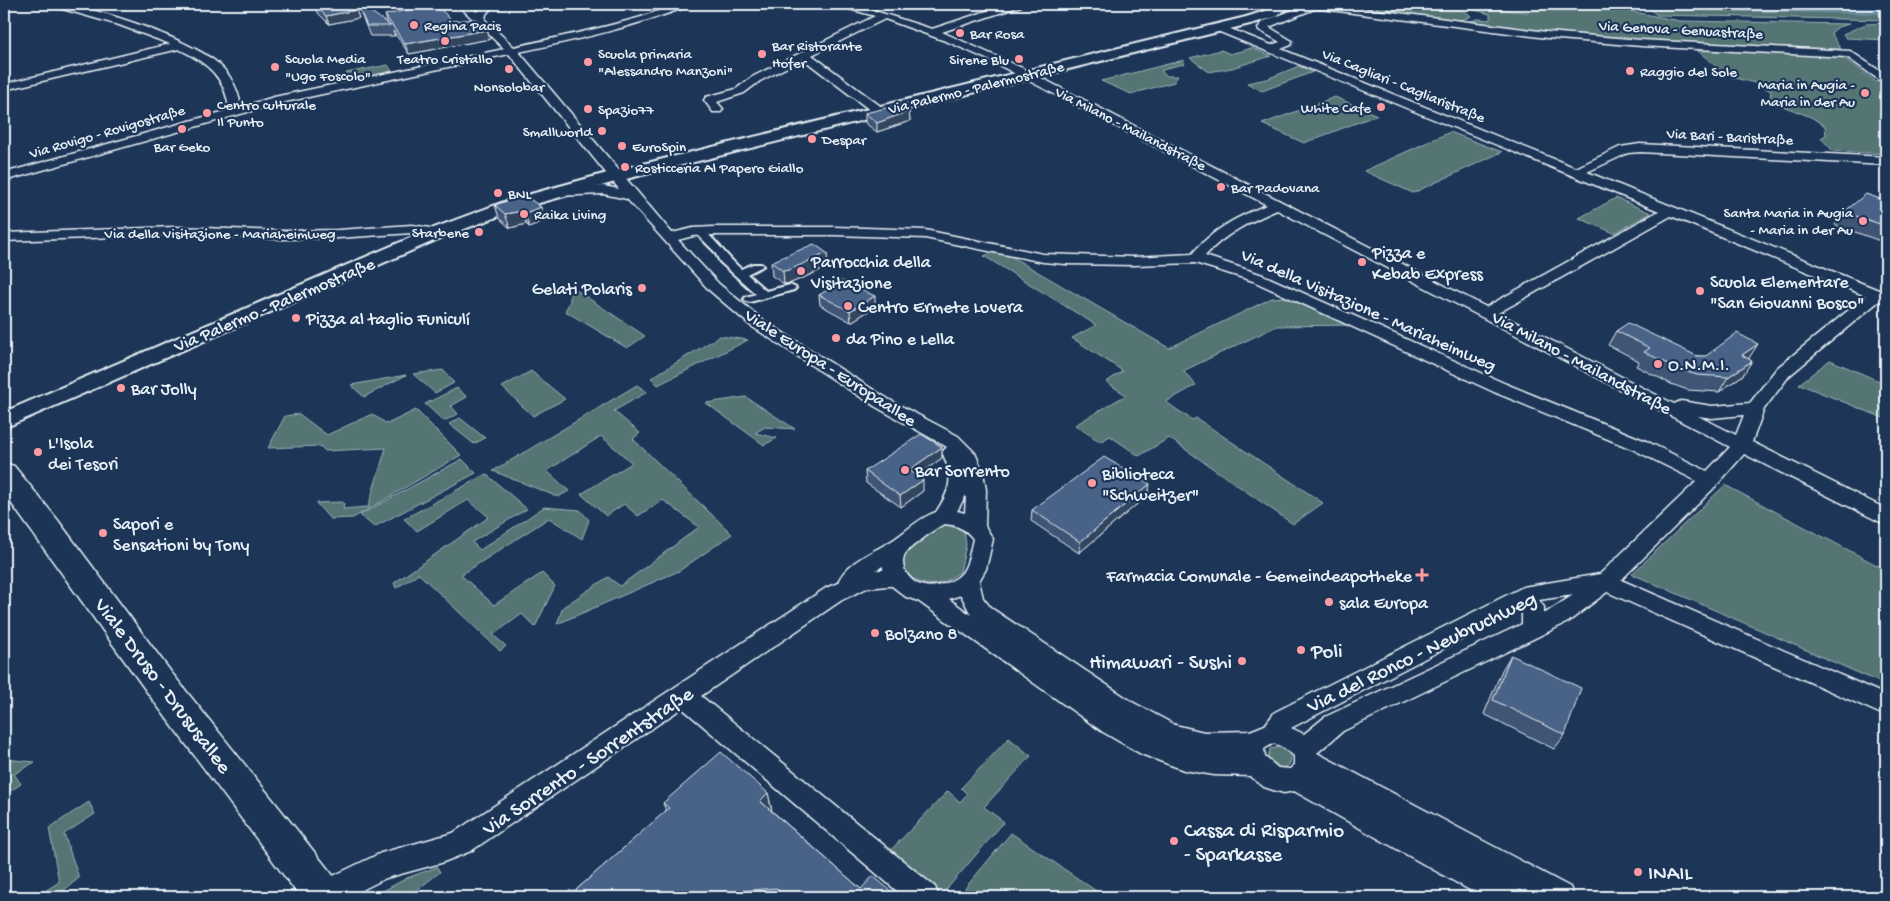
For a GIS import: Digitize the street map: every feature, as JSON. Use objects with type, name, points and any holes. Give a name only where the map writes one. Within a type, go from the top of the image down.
[{"type":"main road","name":"Viale Druso - Drususallee","points":[[4,473],[46,527],[159,682],[323,897]]},
{"type":"street","points":[[56,4],[181,45],[203,57],[225,78],[234,95],[235,111]]},
{"type":"street","points":[[462,4],[513,52],[616,176]]},
{"type":"street","points":[[480,20],[481,13],[490,4]]},
{"type":"street","name":"Via Rovigo - Rovigostraße","points":[[4,177],[235,111],[605,31],[643,20],[685,4]]},
{"type":"street","name":"Via Milano - Mailandstraße","points":[[846,4],[932,32],[978,50],[1028,74],[1886,518]]},
{"type":"street","points":[[932,32],[1017,4]]},
{"type":"street","name":"Via Palermo - Palermostraße","points":[[4,421],[437,233],[515,204],[616,176],[1130,48],[1219,28],[1270,14],[1287,4]]},
{"type":"street","name":"Via Genova - Genuastraße","points":[[1271,49],[1287,44],[1287,40],[1263,28],[1266,24],[1313,6],[1557,36],[1660,44],[1850,54],[1886,80]]},
{"type":"street","points":[[718,109],[710,100],[740,91],[756,79],[804,54],[884,16]]},
{"type":"street","name":"Via Cagliari - Cagliaristraße","points":[[1219,28],[1577,172]]},
{"type":"street","points":[[4,87],[181,45]]},
{"type":"street","points":[[804,54],[879,111]]},
{"type":"street","name":"Via Bari - Baristraße","points":[[1577,172],[1625,150],[1640,148],[1886,161]]},
{"type":"street","points":[[1577,172],[1882,296]]},
{"type":"street","name":"Viale Europa - Europaallee","points":[[616,176],[668,238],[714,287],[757,323],[824,367],[925,427],[952,440],[968,458],[976,490],[975,527]]},
{"type":"street","name":"Via Palermo - Palermostraße","points":[[547,194],[603,190],[632,196]]},
{"type":"street","points":[[1196,258],[1205,246],[1239,222],[1278,205]]},
{"type":"street","points":[[1488,312],[1671,210]]},
{"type":"street","name":"Via della Visitazione - Mariaheimweg","points":[[4,238],[176,231],[282,235],[338,234],[412,229],[437,233]]},
{"type":"street","name":"Via della Visitazione - Mariaheimweg","points":[[668,238],[693,232],[713,231],[874,231],[944,237],[1035,256],[1066,260],[1134,261],[1196,258],[1258,278],[1500,388],[1639,445],[1710,480]]},
{"type":"street","name":"Viale Europa - Europaallee","points":[[703,235],[720,251],[724,260],[764,295]]},
{"type":"street","points":[[740,273],[757,266]]},
{"type":"street","name":"Viale Europa - Europaallee","points":[[750,299],[790,288]]},
{"type":"street","points":[[1742,445],[1755,408],[1783,372],[1882,296]]},
{"type":"street","points":[[1659,402],[1712,412],[1755,408]]},
{"type":"street","name":"Viale Europa - Europaallee","points":[[925,427],[950,450],[960,468],[961,485],[954,501],[943,517]]},
{"type":"street","name":"Via del Ronco - Neubruchweg","points":[[1302,763],[1334,724],[1560,616],[1605,582],[1710,480],[1742,445]]},
{"type":"street","points":[[926,595],[950,591],[968,581],[975,569],[983,539],[975,527],[959,518],[943,517]]},
{"type":"street","name":"Via Sorrento - Sorrentstraße","points":[[834,594],[863,568],[898,549],[930,522],[943,517]]},
{"type":"street","points":[[898,549],[893,568],[897,578],[914,591],[926,595],[1112,725],[1144,744],[1173,756],[1203,763],[1290,737],[1302,763],[1508,897]]},
{"type":"street","name":"Via Sorrento - Sorrentstraße","points":[[323,897],[380,866],[441,850],[462,842],[834,594],[862,580],[880,577],[897,578]]},
{"type":"street","points":[[968,581],[975,605],[984,614],[1069,673],[1149,724],[1188,740],[1204,744],[1261,746]]},
{"type":"street","points":[[1605,582],[1886,706]]},
{"type":"street","name":"Via del Ronco - Neubruchweg","points":[[1261,746],[1284,719],[1526,596],[1605,582]]},
{"type":"street","points":[[1526,596],[1570,607]]},
{"type":"street","points":[[1526,596],[1533,608],[1534,627]]},
{"type":"street","points":[[683,695],[925,897]]},
{"type":"street","points":[[1261,746],[1266,775],[1282,781],[1302,763]]},
{"type":"street","points":[[1302,763],[1560,897]]},
{"type":"green space","points":[[1374,4],[1440,5],[1453,7],[1471,16],[1455,20],[1430,19],[1386,12],[1377,9]]},
{"type":"green space","points":[[1456,5],[1527,12],[1559,6],[1624,10],[1680,21],[1849,24],[1838,27],[1831,33],[1841,49],[1700,43],[1559,34],[1466,22],[1478,19],[1490,20],[1490,14]]},
{"type":"green space","points":[[1648,8],[1886,13],[1886,20],[1657,15]]},
{"type":"green space","points":[[1886,23],[1886,40],[1846,38],[1843,34],[1866,24]]},
{"type":"green space","points":[[1252,48],[1271,56],[1232,68],[1209,72],[1190,58],[1221,50],[1230,54]]},
{"type":"green space","points":[[1697,50],[1826,55],[1844,58],[1886,89],[1886,154],[1833,151],[1821,138],[1826,135],[1825,126],[1811,117],[1780,105],[1770,97],[1771,91],[1755,83],[1731,77],[1730,72],[1720,70]]},
{"type":"green space","points":[[1184,60],[1184,64],[1161,71],[1167,76],[1178,76],[1174,82],[1131,94],[1101,81]]},
{"type":"green space","points":[[388,65],[393,73],[351,81],[346,73]]},
{"type":"green space","points":[[1299,66],[1313,72],[1262,91],[1247,83],[1267,79]]},
{"type":"green space","points":[[1335,97],[1377,115],[1304,143],[1262,124]]},
{"type":"green space","points":[[1450,132],[1502,152],[1413,193],[1364,171]]},
{"type":"green space","points":[[1616,198],[1651,213],[1614,233],[1579,218]]},
{"type":"green space","points":[[1000,250],[1169,348],[1272,298],[1294,296],[1354,325],[1277,326],[1183,371],[1196,385],[1166,402],[1192,420],[1196,418],[1323,503],[1293,524],[1169,438],[1139,456],[1110,436],[1100,442],[1075,425],[1126,395],[1106,382],[1123,371],[1072,338],[1096,325],[984,256]]},
{"type":"green space","points":[[570,286],[645,336],[627,348],[565,311],[570,301]]},
{"type":"green space","points":[[720,336],[748,340],[658,385],[651,378]]},
{"type":"green space","points":[[1830,360],[1886,384],[1886,419],[1799,384]]},
{"type":"green space","points":[[443,370],[454,383],[435,393],[413,374]]},
{"type":"green space","points":[[531,371],[565,399],[533,416],[502,387]]},
{"type":"green space","points":[[406,375],[364,397],[351,385]]},
{"type":"green space","points":[[637,385],[647,392],[614,411],[640,433],[633,439],[732,534],[679,571],[557,624],[563,607],[608,577],[620,586],[699,527],[663,500],[638,516],[624,504],[606,516],[581,494],[632,463],[601,436],[547,471],[569,491],[558,497],[493,471]]},
{"type":"green space","points":[[457,388],[467,397],[451,406],[458,414],[444,421],[425,404]]},
{"type":"green space","points":[[746,397],[795,429],[765,427],[755,433],[777,438],[764,445],[706,403]]},
{"type":"green space","points":[[416,410],[461,455],[353,518],[330,519],[316,503],[342,502],[344,503],[343,509],[368,507],[386,448],[325,451],[320,446],[268,448],[285,416],[299,414],[327,435],[372,414],[387,424]]},
{"type":"green space","points":[[460,418],[485,438],[474,444],[449,424]]},
{"type":"green space","points":[[462,459],[476,473],[374,527],[360,515]]},
{"type":"green space","points":[[486,474],[527,509],[472,542],[480,550],[544,507],[580,510],[589,520],[582,539],[549,518],[461,575],[494,605],[542,573],[555,586],[535,627],[522,614],[493,635],[506,646],[500,651],[419,574],[396,588],[394,583],[489,517],[468,500],[417,531],[404,519]]},
{"type":"green space","points":[[1725,485],[1886,570],[1886,685],[1632,574]]},
{"type":"green space","points":[[944,522],[956,525],[964,530],[966,545],[960,572],[938,584],[924,584],[902,571],[900,558],[905,549]]},
{"type":"green space","points":[[1009,738],[1031,756],[984,807],[1004,822],[940,897],[888,853],[948,791],[960,802],[967,794],[961,788]]},
{"type":"green space","points":[[1280,747],[1287,751],[1291,757],[1290,764],[1281,768],[1272,764],[1268,758],[1270,749]]},
{"type":"green space","points":[[4,759],[35,762],[14,774],[21,784],[4,795]]},
{"type":"green space","points":[[89,802],[95,814],[64,834],[79,878],[63,891],[64,897],[36,897],[59,882],[49,828]]},
{"type":"green space","points":[[1011,833],[1105,897],[962,897],[966,887]]},
{"type":"green space","points":[[437,867],[440,872],[408,897],[388,897],[383,891],[407,878]]},
{"type":"water","points":[[1564,4],[1886,4],[1886,13],[1676,10]]},
{"type":"building","points":[[350,4],[356,10],[326,16],[314,5]]},
{"type":"building","points":[[357,4],[360,4],[391,26],[367,26]]},
{"type":"building","points":[[434,4],[452,21],[476,19],[487,30],[405,44],[385,15]]},
{"type":"building","points":[[907,103],[909,111],[877,123],[865,113]]},
{"type":"building","points":[[1866,194],[1886,201],[1886,226],[1844,212]]},
{"type":"building","points":[[524,195],[541,207],[525,213],[522,211],[505,214],[495,205]]},
{"type":"building","points":[[814,244],[827,253],[783,271],[771,262]]},
{"type":"building","points":[[842,281],[875,296],[850,311],[819,295]]},
{"type":"building","points":[[1628,323],[1697,356],[1706,356],[1737,333],[1758,344],[1742,355],[1752,361],[1728,377],[1697,375],[1679,369],[1644,352],[1650,348],[1616,331]]},
{"type":"building","points":[[921,434],[942,447],[909,470],[923,480],[900,496],[865,471]]},
{"type":"building","points":[[1104,457],[1150,484],[1080,542],[1032,510]]},
{"type":"building","points":[[1511,655],[1581,688],[1565,735],[1493,700]]},
{"type":"building","points":[[721,752],[768,793],[760,801],[861,889],[873,876],[898,897],[786,897],[776,888],[670,897],[568,897],[669,808],[663,803]]},
{"type":"place","name":"Regina Pacis","points":[[414,25]]},
{"type":"place","name":"Bar Rosa","points":[[960,33]]},
{"type":"place","name":"Teatro Cristallo","points":[[445,41]]},
{"type":"place","name":"Bar Ristorante Hofer","points":[[762,54]]},
{"type":"place","name":"Sirene Blu","points":[[1019,59]]},
{"type":"place","name":"Scuola primaria \"Alessandro Manzoni\"","points":[[588,62]]},
{"type":"place","name":"Scuola Media \"Ugo Foscolo\"","points":[[275,67]]},
{"type":"place","name":"Nonsolobar","points":[[509,69]]},
{"type":"place","name":"Raggio del Sole","points":[[1630,71]]},
{"type":"place","name":"Maria in Augia - Maria in der Au","points":[[1865,93]]},
{"type":"place","name":"White Cafe","points":[[1381,107]]},
{"type":"place","name":"Spazio77","points":[[588,109]]},
{"type":"place","name":"Centro culturale Il Punto","points":[[207,113]]},
{"type":"place","name":"Bar Geko","points":[[182,129]]},
{"type":"place","name":"Smallworld","points":[[602,131]]},
{"type":"place","name":"Despar","points":[[812,139]]},
{"type":"place","name":"EuroSpin","points":[[622,146]]},
{"type":"place","name":"Rosticceria Al Papero Giallo","points":[[625,167]]},
{"type":"place","name":"Bar Padovana","points":[[1221,187]]},
{"type":"place","name":"BNL","points":[[498,193]]},
{"type":"place","name":"Raika Living","points":[[524,214]]},
{"type":"place","name":"Santa Maria in Augia - Maria in der Au","points":[[1863,221]]},
{"type":"place","name":"Starbene","points":[[479,232]]},
{"type":"place","name":"Pizza e Kebab Express","points":[[1362,262]]},
{"type":"place","name":"Parrocchia della Visitazione","points":[[801,271]]},
{"type":"place","name":"Gelati Polaris","points":[[642,288]]},
{"type":"place","name":"Scuola Elementare \"San Giovanni Bosco\"","points":[[1700,291]]},
{"type":"place","name":"Centro Ermete Lovera","points":[[848,306]]},
{"type":"place","name":"Pizza al taglio Funiculí","points":[[296,318]]},
{"type":"place","name":"da Pino e Lella","points":[[836,338]]},
{"type":"place","name":"O.N.M.I.","points":[[1658,364]]},
{"type":"place","name":"Bar Jolly","points":[[121,388]]},
{"type":"place","name":"L'Isola dei Tesori","points":[[38,452]]},
{"type":"place","name":"Bar Sorrento","points":[[905,470]]},
{"type":"place","name":"Biblioteca \"Schweitzer\"","points":[[1092,483]]},
{"type":"place","name":"Sapori e Sensationi by Tony","points":[[103,533]]},
{"type":"place","name":"Farmacia Comunale - Gemeindeapotheke","points":[[1422,575]]},
{"type":"place","name":"sala Europa","points":[[1329,602]]},
{"type":"place","name":"Bolzano 8","points":[[875,633]]},
{"type":"place","name":"Poli","points":[[1301,650]]},
{"type":"place","name":"Himawari - Sushi","points":[[1242,661]]},
{"type":"place","name":"Cassa di Risparmio - Sparkasse","points":[[1174,841]]},
{"type":"place","name":"INAIL","points":[[1638,872]]}]
